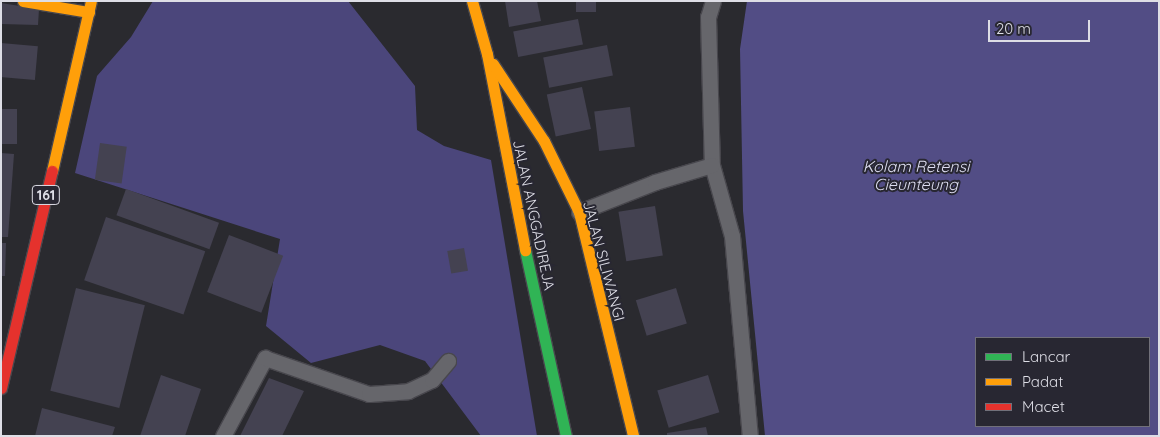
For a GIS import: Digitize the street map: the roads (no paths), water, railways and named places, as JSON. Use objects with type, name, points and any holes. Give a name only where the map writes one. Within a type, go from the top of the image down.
[{"type":"main road","points":[[23,1],[90,7]]},
{"type":"main road","name":"JALAN ANGGADIREJA","points":[[472,1],[487,54],[516,211],[566,436]]},
{"type":"main road","name":"161","points":[[1,388],[90,7]]},
{"type":"main road","name":"JALAN SILIWANGI","points":[[487,54],[544,141],[578,212],[633,436]]},
{"type":"lane","points":[[713,1],[708,17],[712,165],[732,236],[750,436]]},
{"type":"lane","points":[[578,212],[654,182],[712,165]]},
{"type":"lane","points":[[223,436],[265,358],[369,394],[408,391],[432,380],[448,361]]},
{"type":"water","name":"Kolam Retensi Cieunteung","points":[[747,1],[1159,1],[1159,436],[765,436],[743,211],[740,49]]}]
